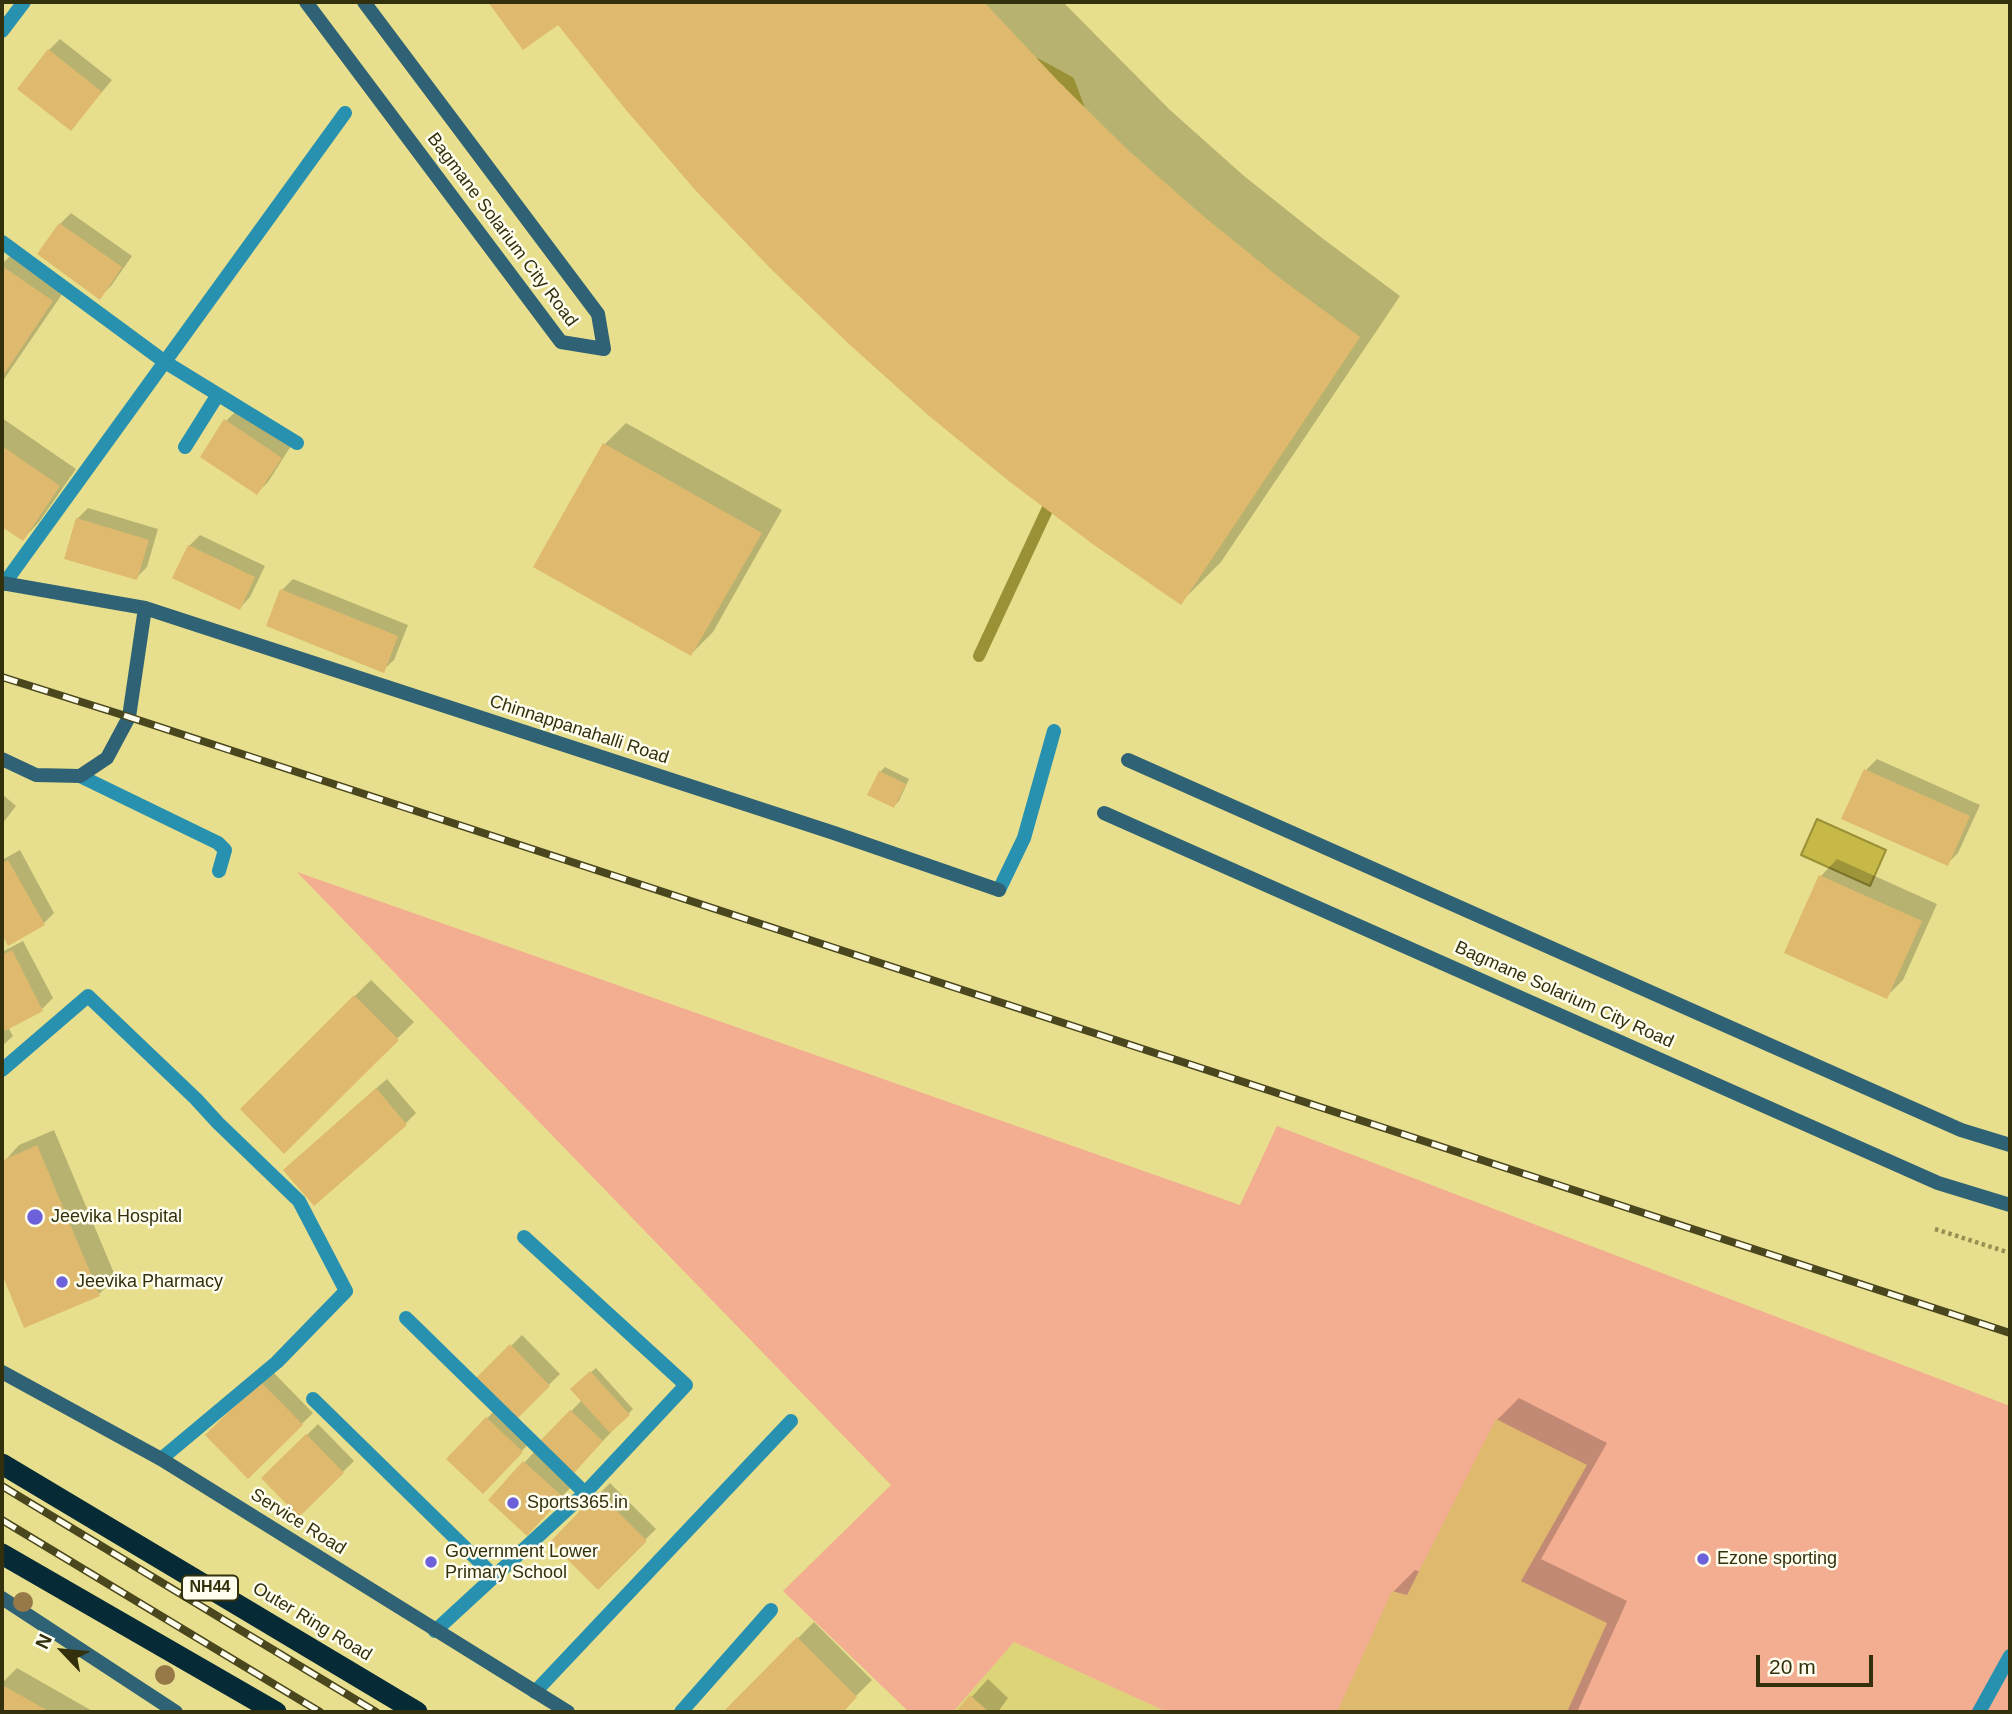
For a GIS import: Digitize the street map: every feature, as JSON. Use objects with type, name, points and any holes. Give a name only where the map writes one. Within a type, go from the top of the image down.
[{"type":"highway","name":"Outer Ring Road","points":[[2,1464],[417,1712]]},
{"type":"highway","points":[[2,1554],[276,1712]]},
{"type":"street","points":[[2,31],[24,2]]},
{"type":"street","name":"Bagmane Solarium City Road","points":[[306,2],[561,342],[604,349],[598,314],[364,2]]},
{"type":"street","points":[[3,584],[345,113]]},
{"type":"street","points":[[2,242],[165,362],[297,443]]},
{"type":"street","points":[[185,447],[217,396]]},
{"type":"street","name":"Chinnappanahalli Road","points":[[3,584],[145,608],[834,833],[999,890],[1024,838],[1055,731]]},
{"type":"street","points":[[80,776],[107,758],[129,717],[145,608]]},
{"type":"street","points":[[2,759],[36,775],[80,776],[218,843],[225,850],[219,872]]},
{"type":"street","points":[[1128,760],[1961,1129],[2010,1145]]},
{"type":"street","name":"Bagmane Solarium City Road","points":[[1104,813],[1938,1183],[2010,1205]]},
{"type":"street","points":[[2,1070],[88,996],[299,1201],[345,1292],[277,1362],[161,1459]]},
{"type":"street","points":[[435,1631],[584,1493],[686,1385],[524,1237]]},
{"type":"street","points":[[406,1318],[584,1493]]},
{"type":"street","name":"Service Road","points":[[2,1372],[161,1459],[568,1712]]},
{"type":"street","points":[[313,1399],[494,1576]]},
{"type":"street","points":[[535,1692],[792,1421]]},
{"type":"street","points":[[2,1598],[176,1712]]},
{"type":"street","points":[[681,1712],[771,1610]]},
{"type":"street","points":[[1979,1712],[2010,1656]]},
{"type":"path","points":[[1935,1229],[2010,1253]]},
{"type":"shaded area","points":[[1817,819],[1886,850],[1870,886],[1801,855]]},
{"type":"shaded area","points":[[297,872],[1240,1205],[1277,1126],[2010,1406],[2010,1712],[1167,1712],[1014,1642],[953,1712],[909,1712],[783,1591],[891,1485]]},
{"type":"shaded area","points":[[1014,1642],[1167,1712],[953,1712]]},
{"type":"building","points":[[488,2],[984,2],[1129,151],[1281,279],[1360,337],[1181,605],[1010,482],[928,415],[850,345],[772,270],[697,192],[626,110],[558,25],[523,50]]},
{"type":"building","points":[[48,49],[102,92],[71,131],[17,89]]},
{"type":"building","points":[[59,223],[122,267],[100,300],[37,254]]},
{"type":"building","points":[[2,266],[53,301],[2,377]]},
{"type":"building","points":[[224,419],[282,458],[257,495],[200,457]]},
{"type":"building","points":[[603,443],[762,533],[691,656],[533,567]]},
{"type":"building","points":[[2,446],[60,486],[23,541],[2,527]]},
{"type":"building","points":[[76,518],[149,540],[137,580],[64,559]]},
{"type":"building","points":[[188,545],[255,577],[240,610],[172,578]]},
{"type":"building","points":[[280,589],[398,636],[384,673],[266,626]]},
{"type":"building","points":[[1864,769],[1970,816],[1948,866],[1841,819]]},
{"type":"building","points":[[879,771],[906,784],[894,808],[867,795]]},
{"type":"building","points":[[8,860],[45,925],[8,946],[2,934],[2,863]]},
{"type":"building","points":[[1819,875],[1922,921],[1887,999],[1784,953]]},
{"type":"building","points":[[12,950],[43,1011],[5,1031],[2,1024],[2,955]]},
{"type":"building","points":[[354,995],[399,1040],[284,1154],[240,1109]]},
{"type":"building","points":[[376,1088],[407,1125],[314,1206],[283,1170]]},
{"type":"building","name":"Jeevika Hospital","points":[[37,1145],[100,1296],[24,1328],[2,1274],[2,1161]]},
{"type":"building","points":[[510,1344],[550,1386],[516,1420],[475,1379]]},
{"type":"building","points":[[590,1371],[630,1415],[610,1433],[570,1389]]},
{"type":"building","points":[[260,1381],[303,1425],[248,1479],[205,1435]]},
{"type":"building","points":[[570,1410],[603,1441],[574,1473],[540,1441]]},
{"type":"building","points":[[486,1417],[523,1452],[483,1494],[446,1459]]},
{"type":"building","points":[[1496,1419],[1587,1465],[1521,1581],[1607,1623],[1567,1712],[1337,1712],[1392,1591],[1407,1595]]},
{"type":"building","points":[[306,1434],[344,1473],[299,1517],[261,1478]]},
{"type":"building","points":[[523,1461],[563,1497],[527,1536],[488,1500]]},
{"type":"building","points":[[598,1492],[647,1541],[598,1590],[550,1542]]},
{"type":"building","points":[[797,1637],[857,1697],[843,1712],[723,1712]]},
{"type":"building","points":[[2,1685],[50,1712],[2,1712]]},
{"type":"building","points":[[970,1695],[989,1712],[956,1712]]},
{"type":"waterway","points":[[1036,64],[1069,82],[1080,112]]},
{"type":"waterway","points":[[979,656],[1054,495]]},
{"type":"railway","points":[[2,677],[2010,1333]]},
{"type":"railway","points":[[2,1486],[376,1712]]},
{"type":"railway","points":[[2,1520],[320,1712]]},
{"type":"place","name":"Jeevika Hospital","points":[[35,1217]]},
{"type":"place","name":"Jeevika Pharmacy","points":[[62,1282]]},
{"type":"place","name":"Sports365.in","points":[[513,1503]]},
{"type":"place","name":"Ezone sporting","points":[[1703,1559]]},
{"type":"place","name":"Government Lower Primary School","points":[[431,1562]]}]
